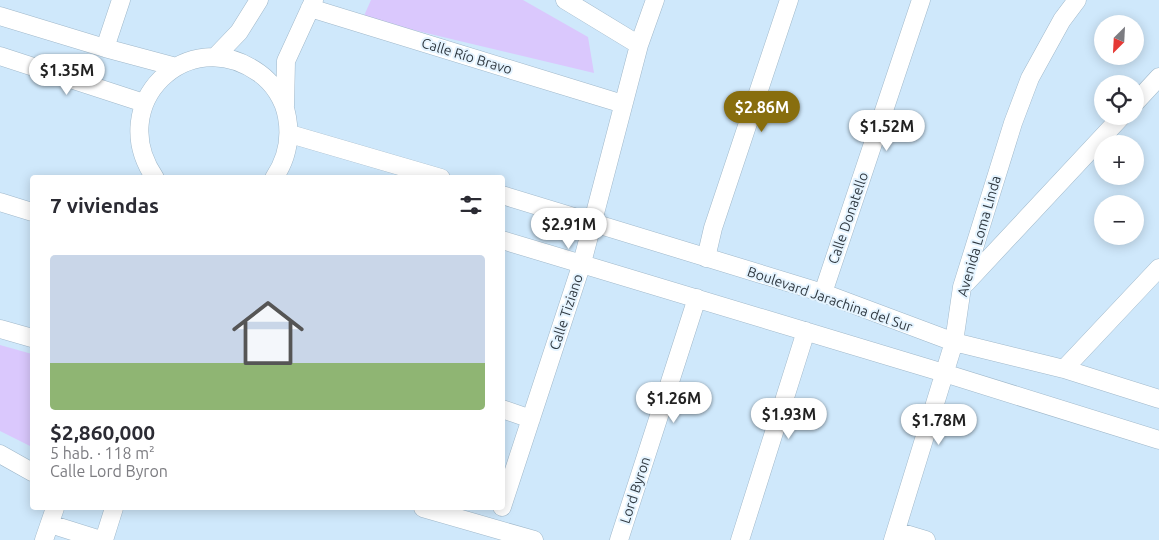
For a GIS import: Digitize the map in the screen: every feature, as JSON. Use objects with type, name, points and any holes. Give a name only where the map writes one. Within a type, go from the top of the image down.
[{"type":"street","points":[[105,48],[121,0]]},
{"type":"street","points":[[216,56],[238,32],[259,0]]},
{"type":"street","points":[[565,0],[639,45]]},
{"type":"street","name":"Calle Tiziano","points":[[505,498],[582,263],[639,45],[654,0]]},
{"type":"street","points":[[706,258],[713,228],[789,0]]},
{"type":"street","name":"Calle Donatello","points":[[823,294],[921,0]]},
{"type":"street","name":"Avenida Loma Linda","points":[[895,535],[954,342],[962,287],[1013,123],[1030,78],[1062,20],[1077,0]]},
{"type":"street","points":[[279,175],[285,160],[290,134],[285,106],[286,61],[312,4]]},
{"type":"street","name":"Calle Río Bravo","points":[[312,4],[623,104]]},
{"type":"street","points":[[0,16],[105,48],[176,67]]},
{"type":"street","points":[[0,56],[144,103]]},
{"type":"street","points":[[149,173],[139,144],[139,123],[144,103],[157,82],[176,67],[196,59],[216,56],[245,63],[270,81],[285,106]]},
{"type":"street","points":[[1144,93],[1159,77]]},
{"type":"street","points":[[962,287],[1114,125]]},
{"type":"street","points":[[290,134],[431,175]]},
{"type":"street","name":"Boulevard Jarachina del Sur","points":[[505,196],[823,294],[954,342],[1064,369],[1159,399]]},
{"type":"street","points":[[0,202],[30,211]]},
{"type":"street","points":[[505,241],[1159,440]]},
{"type":"street","points":[[1064,369],[1159,268]]},
{"type":"street","name":"Lord Byron","points":[[619,540],[697,298]]},
{"type":"street","points":[[0,329],[30,337]]},
{"type":"street","points":[[740,540],[806,331]]},
{"type":"street","points":[[505,410],[531,419]]},
{"type":"street","points":[[0,454],[30,471]]},
{"type":"street","points":[[50,524],[103,540],[113,510]]},
{"type":"street","points":[[428,510],[494,534],[534,540]]},
{"type":"street","name":"Calle Tiziano","points":[[494,534],[501,510]]},
{"type":"street","points":[[895,535],[926,540]]},
{"type":"shaded area","points":[[371,0],[523,0],[588,37],[594,73],[363,18]]},
{"type":"shaded area","points":[[0,345],[30,353],[30,446],[0,431]]}]
